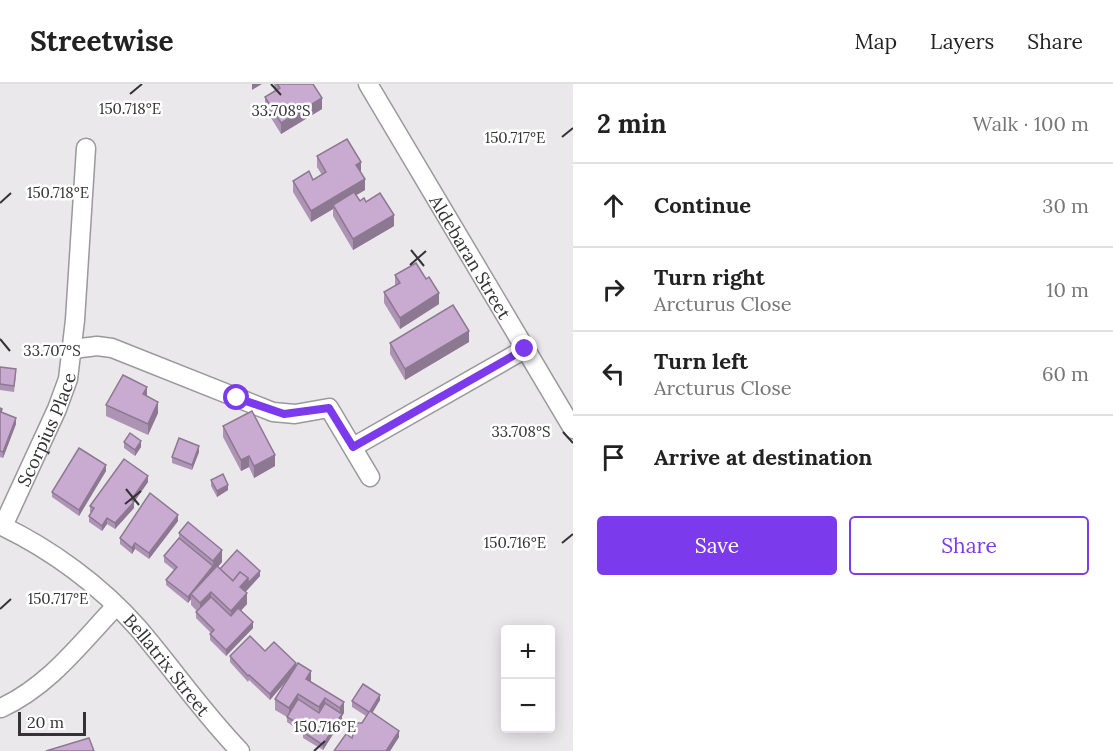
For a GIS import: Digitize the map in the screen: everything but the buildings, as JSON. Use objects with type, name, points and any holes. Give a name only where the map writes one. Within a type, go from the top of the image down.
[{"type":"street","name":"Aldebaran Street","points":[[368,84],[573,429]]},
{"type":"street","name":"Scorpius Place","points":[[1,526],[62,398],[73,349],[86,148]]},
{"type":"street","points":[[73,349],[97,346],[112,348],[273,412],[295,414],[329,408],[370,477]]},
{"type":"street","points":[[353,447],[525,349]]},
{"type":"street","name":"Bellatrix Street","points":[[1,526],[65,564],[116,606],[143,634],[207,715],[240,751]]},
{"type":"street","points":[[1,708],[24,698],[46,681],[116,606]]},
{"type":"route","points":[[237,398],[284,414],[329,408],[353,447],[525,349]]}]
